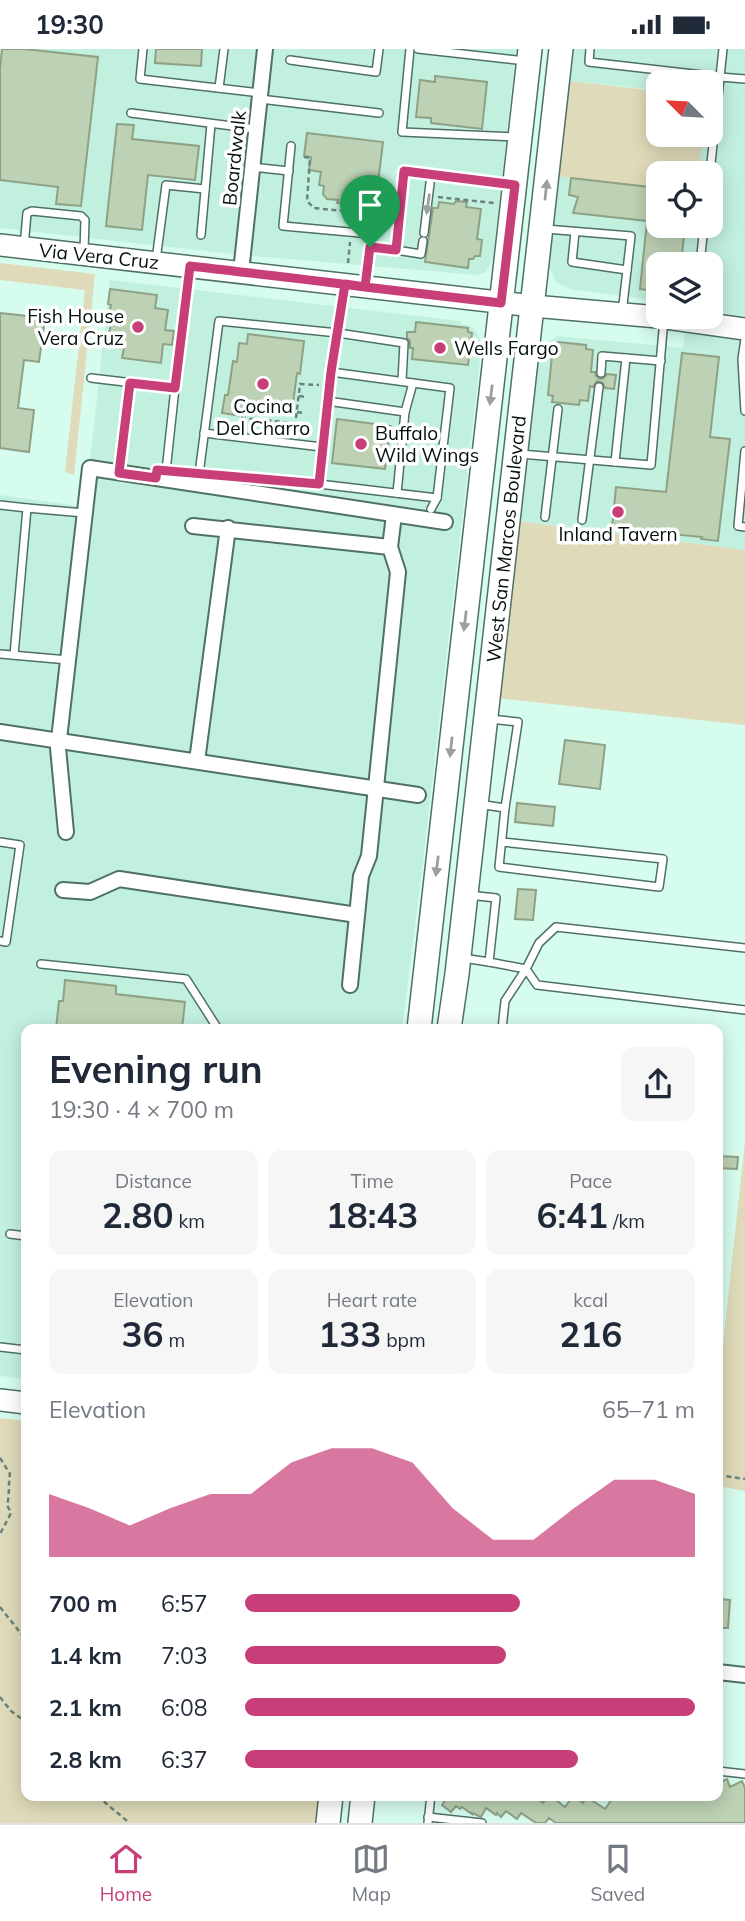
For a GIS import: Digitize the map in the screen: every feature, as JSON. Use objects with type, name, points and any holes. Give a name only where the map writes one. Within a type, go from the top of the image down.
[{"type":"main road","name":"West San Marcos Boulevard","points":[[450,1024],[562,49]]},
{"type":"main road","name":"West San Marcos Boulevard","points":[[420,1024],[529,55]]},
{"type":"main road","name":"Via Vera Cruz","points":[[0,245],[501,303],[646,316]]},
{"type":"main road","name":"Via Vera Cruz","points":[[723,325],[745,329]]},
{"type":"main road","points":[[445,798],[476,803]]},
{"type":"main road","points":[[0,1400],[21,1402]]},
{"type":"main road","points":[[328,1823],[330,1801]]},
{"type":"main road","points":[[363,1801],[363,1822]]},
{"type":"street","name":"Boardwalk","points":[[241,272],[265,49]]},
{"type":"street","points":[[66,832],[58,748],[90,468],[119,473],[161,475],[445,522]]},
{"type":"street","points":[[350,985],[361,876],[369,856],[398,572],[390,547],[394,515]]},
{"type":"street","points":[[193,526],[390,547]]},
{"type":"street","points":[[197,761],[228,528]]},
{"type":"street","points":[[0,732],[418,795]]},
{"type":"street","points":[[64,890],[90,892],[119,879],[357,915]]},
{"type":"street","points":[[723,1673],[745,1675]]},
{"type":"lane","points":[[143,49],[140,79],[219,88],[379,113]]},
{"type":"lane","points":[[219,88],[224,49]]},
{"type":"lane","points":[[290,60],[376,72],[379,49]]},
{"type":"lane","points":[[410,49],[402,132],[520,137]]},
{"type":"lane","points":[[418,49],[529,55]]},
{"type":"lane","points":[[590,49],[589,62],[659,70]]},
{"type":"lane","points":[[721,70],[723,49]]},
{"type":"lane","points":[[723,77],[745,79]]},
{"type":"lane","points":[[131,113],[257,129]]},
{"type":"lane","points":[[201,235],[211,124]]},
{"type":"lane","points":[[291,146],[283,226],[371,234],[370,247],[338,333],[327,401],[319,484]]},
{"type":"lane","points":[[252,167],[289,171]]},
{"type":"lane","points":[[396,250],[404,171],[515,185]]},
{"type":"lane","points":[[370,247],[421,254],[432,175]]},
{"type":"lane","points":[[155,262],[166,185],[205,189]]},
{"type":"lane","points":[[24,247],[27,213],[32,211],[81,216],[85,221],[84,254]]},
{"type":"lane","points":[[541,229],[631,236],[621,314]]},
{"type":"lane","points":[[575,232],[572,262],[627,270]]},
{"type":"lane","points":[[190,266],[161,475],[199,474],[319,484],[436,498]]},
{"type":"lane","points":[[199,474],[219,321],[338,333],[404,343],[402,381]]},
{"type":"lane","points":[[516,454],[651,465],[661,361],[661,329]]},
{"type":"lane","points":[[745,339],[742,359],[745,411]]},
{"type":"lane","points":[[601,373],[602,356],[661,361]]},
{"type":"lane","points":[[615,462],[626,358]]},
{"type":"lane","points":[[331,372],[450,388],[436,498],[430,509]]},
{"type":"lane","points":[[91,378],[175,388]]},
{"type":"lane","points":[[119,473],[130,383]]},
{"type":"lane","points":[[397,493],[405,412],[412,383]]},
{"type":"lane","points":[[582,520],[599,387]]},
{"type":"lane","points":[[327,401],[405,412]]},
{"type":"lane","points":[[545,517],[558,409]]},
{"type":"lane","points":[[204,433],[322,447]]},
{"type":"lane","points":[[745,451],[738,526],[745,527]]},
{"type":"lane","points":[[0,505],[84,513]]},
{"type":"lane","points":[[14,655],[27,508]]},
{"type":"lane","points":[[0,654],[68,660]]},
{"type":"lane","points":[[486,719],[518,722],[505,808],[499,867],[659,887],[663,859],[502,842]]},
{"type":"lane","points":[[476,803],[505,808]]},
{"type":"lane","points":[[0,842],[20,845],[6,942],[0,941]]},
{"type":"lane","points":[[466,895],[496,898],[489,962]]},
{"type":"lane","points":[[503,1024],[505,1001],[539,943],[556,927],[745,948]]},
{"type":"lane","points":[[458,958],[526,969],[537,985],[745,1010]]},
{"type":"lane","points":[[41,964],[186,979],[215,1024]]},
{"type":"lane","points":[[10,1234],[21,1235]]},
{"type":"lane","points":[[0,1347],[21,1349]]},
{"type":"lane","points":[[723,1772],[745,1775]]},
{"type":"lane","points":[[430,1801],[428,1820],[482,1823]]},
{"type":"path","points":[[304,157],[310,158],[307,201],[314,208],[354,212]]},
{"type":"path","points":[[438,197],[501,204]]},
{"type":"path","points":[[294,444],[300,384],[319,385]]},
{"type":"path","points":[[299,396],[306,397]]},
{"type":"path","points":[[297,412],[304,413]]},
{"type":"path","points":[[241,418],[295,423]]},
{"type":"path","points":[[0,1458],[10,1474],[7,1505],[11,1513],[0,1534]]},
{"type":"path","points":[[723,1476],[745,1479]]},
{"type":"path","points":[[0,1607],[21,1634]]},
{"type":"path","points":[[0,1697],[21,1718]]},
{"type":"path","points":[[103,1801],[129,1823]]},
{"type":"shaded area","points":[[0,49],[516,49],[493,258],[486,272],[476,275],[242,255],[0,228]]},
{"type":"shaded area","points":[[574,49],[745,49],[745,550],[517,521],[535,367],[541,345],[558,336],[683,348],[685,329],[723,329],[723,252],[646,252],[646,299],[570,289],[556,282],[549,266],[556,176],[646,187],[646,238],[723,238],[723,161],[700,161],[702,147],[723,147],[723,70],[646,70],[646,89],[570,81]]},
{"type":"shaded area","points":[[570,81],[646,90],[646,147],[702,147],[700,161],[646,161],[646,187],[556,176]]},
{"type":"shaded area","points":[[0,263],[95,274],[74,475],[65,472],[85,290],[0,280]]},
{"type":"shaded area","points":[[110,280],[460,321],[461,324],[471,326],[480,339],[481,353],[403,1024],[21,1024],[21,1378],[0,1376],[0,495],[85,507]]},
{"type":"shaded area","points":[[517,521],[745,550],[745,725],[497,698]]},
{"type":"shaded area","points":[[745,1141],[745,1491],[723,1487],[723,1344]]},
{"type":"shaded area","points":[[0,1418],[21,1420],[21,1801],[317,1801],[315,1823],[0,1823]]},
{"type":"building","points":[[2,49],[98,57],[81,206],[56,204],[58,187],[0,180]]},
{"type":"building","points":[[156,49],[202,49],[201,66],[155,63]]},
{"type":"building","points":[[435,76],[487,82],[482,129],[431,123],[431,118],[416,117],[420,80],[435,82]]},
{"type":"building","points":[[117,124],[134,125],[132,139],[199,146],[195,180],[148,175],[142,230],[106,226]]},
{"type":"building","points":[[307,133],[383,142],[375,207],[337,203],[338,200],[327,199],[323,194],[324,186],[319,185],[321,172],[309,170],[311,157],[304,156]]},
{"type":"building","points":[[571,178],[646,187],[646,221],[573,213],[578,197],[569,195]]},
{"type":"building","points":[[456,201],[467,202],[466,207],[481,209],[477,239],[482,240],[480,256],[469,259],[468,268],[425,262],[433,208],[438,208],[439,202],[454,204]]},
{"type":"building","points":[[646,231],[646,238],[684,238],[682,252],[646,252],[646,290],[640,289]]},
{"type":"building","name":"Fish House Vera Cruz","points":[[110,289],[157,295],[155,308],[168,310],[165,330],[174,331],[172,345],[163,344],[161,363],[122,358],[124,348],[108,346],[112,312],[111,305],[108,304]]},
{"type":"building","points":[[0,313],[45,318],[39,362],[24,360],[18,408],[34,410],[29,452],[0,448]]},
{"type":"building","points":[[416,322],[468,328],[468,332],[472,333],[468,365],[412,359],[413,348],[410,348],[407,332],[415,332]]},
{"type":"building","name":"Cocina Del Charro","points":[[248,334],[304,341],[293,404],[277,402],[276,414],[243,410],[242,416],[222,413],[225,395],[228,395],[233,361],[237,362],[239,343],[247,344]]},
{"type":"building","points":[[558,342],[586,345],[586,349],[593,350],[591,372],[595,372],[600,379],[607,374],[616,375],[614,389],[605,388],[603,383],[597,381],[593,387],[590,386],[588,401],[580,400],[579,405],[552,402],[553,396],[548,395],[553,346],[557,347]]},
{"type":"building","points":[[682,353],[719,357],[710,437],[730,439],[718,541],[612,528],[616,487],[666,492]]},
{"type":"building","name":"Buffalo Wild Wings","points":[[337,419],[391,426],[385,469],[332,463]]},
{"type":"building","points":[[565,740],[605,745],[600,789],[559,784]]},
{"type":"building","points":[[517,803],[555,807],[553,826],[515,822]]},
{"type":"building","points":[[518,889],[536,890],[533,920],[515,919]]},
{"type":"building","points":[[65,980],[116,986],[116,994],[185,1002],[183,1024],[57,1024],[59,1001],[63,1001]]},
{"type":"building","points":[[723,1156],[738,1157],[737,1169],[723,1168]]},
{"type":"building","points":[[723,1599],[730,1600],[728,1628],[723,1628]]},
{"type":"building","points":[[727,1779],[730,1787],[742,1781],[745,1788],[745,1823],[556,1823],[549,1818],[545,1823],[536,1823],[521,1813],[517,1819],[506,1811],[501,1817],[486,1808],[481,1817],[456,1806],[451,1812],[442,1805],[445,1801],[557,1801],[565,1807],[569,1801],[593,1801],[605,1809],[611,1801],[723,1801],[723,1781]]},
{"type":"place","name":"Fish House Vera Cruz","points":[[138,327]]},
{"type":"place","name":"Wells Fargo","points":[[440,348]]},
{"type":"place","name":"Cocina Del Charro","points":[[263,384]]},
{"type":"place","name":"Buffalo Wild Wings","points":[[361,444]]},
{"type":"place","name":"Inland Tavern","points":[[618,512]]},
{"type":"route","points":[[370,247],[365,287],[345,284],[190,266],[175,388],[130,383],[119,473],[156,478],[157,470],[319,484],[327,401],[345,284],[365,287],[501,303],[515,185],[404,171],[396,250],[370,247]]}]
